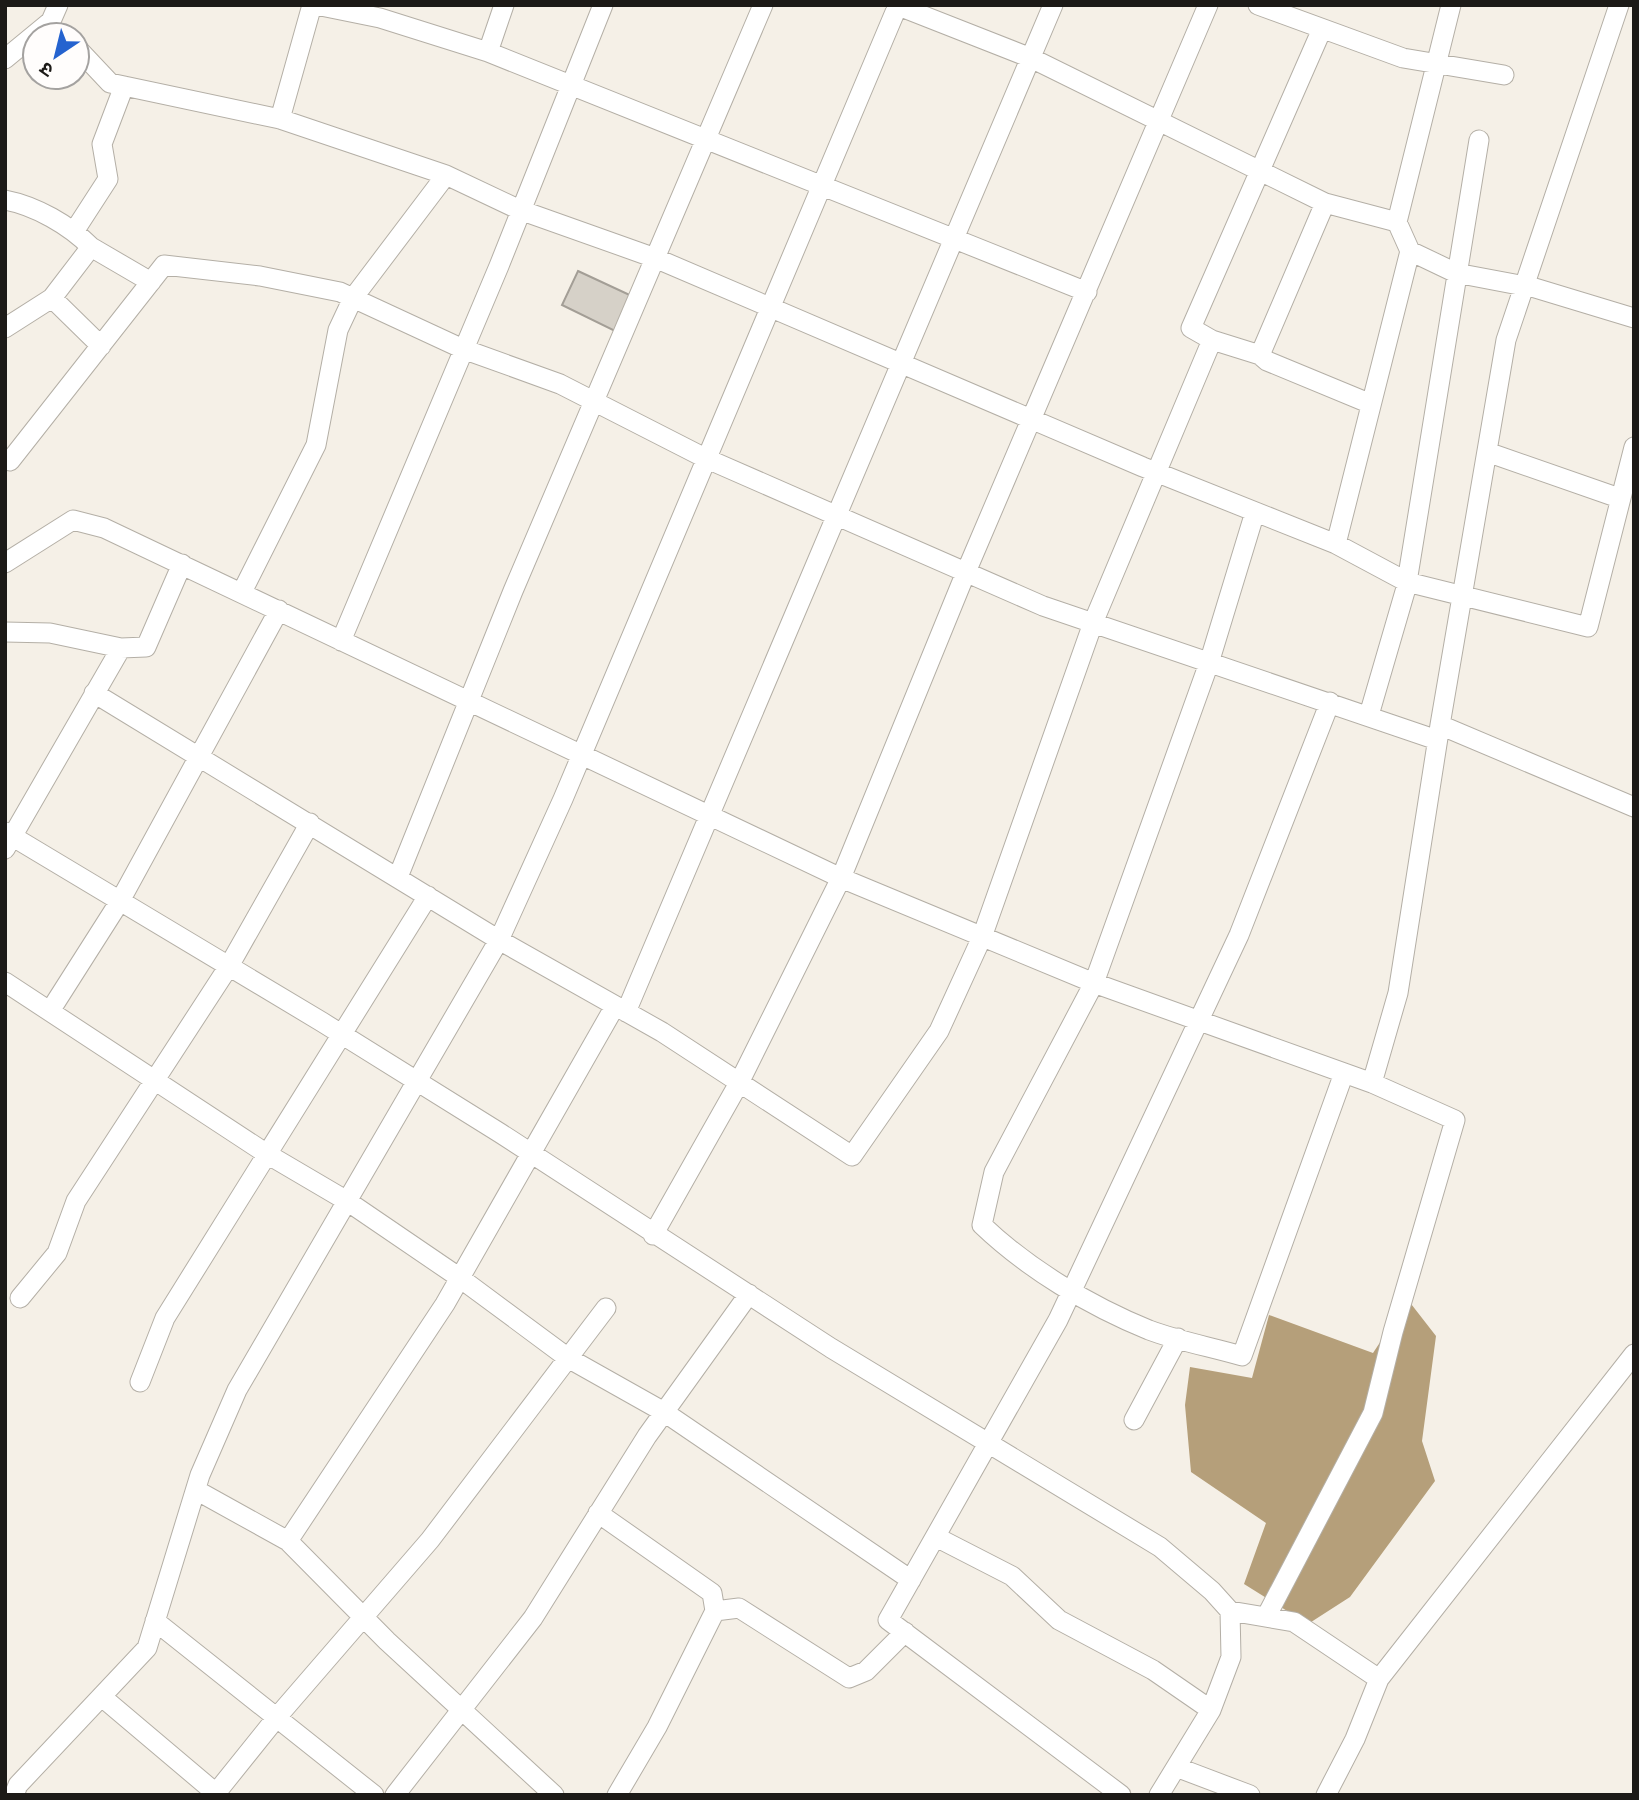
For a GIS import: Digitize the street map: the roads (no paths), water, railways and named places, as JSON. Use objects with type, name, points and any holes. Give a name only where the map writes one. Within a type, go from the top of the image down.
[{"type":"street","points":[[280,120],[314,5],[380,18],[488,52],[706,142],[955,237],[1087,292]]},
{"type":"street","points":[[488,52],[504,5]]},
{"type":"street","points":[[341,641],[603,5]]},
{"type":"street","points":[[398,877],[513,591],[764,5]]},
{"type":"street","points":[[288,1541],[460,1278],[531,1153],[620,1009],[709,815],[1053,5]]},
{"type":"street","points":[[653,1235],[740,1083],[841,878],[966,572],[1208,5]]},
{"type":"street","points":[[1258,5],[1403,58],[1504,75]]},
{"type":"street","points":[[1451,5],[1396,222],[1410,251],[1456,273],[1524,286],[1634,317]]},
{"type":"street","points":[[14,1795],[18,1785],[147,1648],[196,1490],[237,1390],[499,940],[581,755],[897,6],[1031,58],[1159,124],[1325,204],[1396,222]]},
{"type":"street","points":[[1372,1083],[1398,993],[1438,733],[1506,340],[1620,8]]},
{"type":"street","points":[[5,59],[58,20]]},
{"type":"street","points":[[1322,29],[1191,328],[1212,340],[1260,355],[1267,361],[1371,404]]},
{"type":"street","points":[[91,63],[110,83],[280,120],[446,175],[520,211],[655,258],[1155,472],[1336,544],[1407,582],[1462,596],[1588,627],[1634,447]]},
{"type":"street","points":[[75,230],[108,179],[102,144],[124,86]]},
{"type":"street","points":[[1369,715],[1407,582],[1479,141]]},
{"type":"street","points":[[242,592],[316,445],[338,330],[354,298],[446,175]]},
{"type":"street","points":[[5,200],[19,202],[75,230],[91,247],[151,282]]},
{"type":"street","points":[[1260,355],[1325,204]]},
{"type":"street","points":[[5,328],[52,298],[91,247]]},
{"type":"street","points":[[1336,544],[1410,251]]},
{"type":"street","points":[[10,461],[164,265],[260,276],[340,292],[463,349],[560,384],[705,457],[836,517],[1093,623],[1369,715],[1438,733],[1634,807]]},
{"type":"street","points":[[52,298],[100,346]]},
{"type":"street","points":[[94,693],[499,940],[620,1009],[852,1156],[939,1031],[982,937],[1093,623],[1212,340]]},
{"type":"street","points":[[1487,452],[1619,498]]},
{"type":"street","points":[[1255,512],[1209,663],[1094,983],[994,1172],[981,1219],[982,1225],[997,1239],[1072,1291],[1150,1330],[1242,1356],[1344,1073]]},
{"type":"street","points":[[5,563],[73,520],[104,528],[841,878],[1094,983],[1372,1083],[1455,1119],[1393,1332],[1373,1413],[1266,1617]]},
{"type":"street","points":[[5,632],[50,633],[121,648],[146,647],[182,564]]},
{"type":"street","points":[[50,1011],[120,901],[202,757],[279,610]]},
{"type":"street","points":[[121,648],[8,839],[120,901],[341,1034],[531,1153],[653,1235],[1160,1547],[1212,1591],[1230,1611],[1294,1622],[1379,1679]]},
{"type":"street","points":[[1121,1795],[888,1620],[1072,1291],[1239,935],[1330,702]]},
{"type":"street","points":[[20,1298],[57,1252],[76,1201],[229,966],[310,823]]},
{"type":"street","points":[[140,1382],[165,1318],[428,895]]},
{"type":"street","points":[[5,982],[267,1154],[347,1201],[460,1278],[568,1358],[664,1412],[911,1580]]},
{"type":"street","points":[[395,1795],[533,1618],[664,1412],[749,1294]]},
{"type":"street","points":[[102,1697],[217,1794],[277,1717],[430,1540],[606,1308]]},
{"type":"street","points":[[1134,1420],[1178,1338]]},
{"type":"street","points":[[1326,1795],[1354,1740],[1379,1679],[1634,1354]]},
{"type":"street","points":[[196,1490],[288,1541],[364,1617],[554,1795]]},
{"type":"street","points":[[598,1513],[712,1593],[715,1611],[657,1727],[617,1795]]},
{"type":"street","points":[[936,1537],[1012,1576],[1059,1620],[1153,1670],[1211,1710]]},
{"type":"street","points":[[715,1611],[739,1608],[849,1678],[866,1671],[905,1632]]},
{"type":"street","points":[[1159,1795],[1211,1710],[1231,1657],[1230,1611]]},
{"type":"street","points":[[155,1622],[374,1795]]},
{"type":"street","points":[[1176,1767],[1250,1795]]}]
